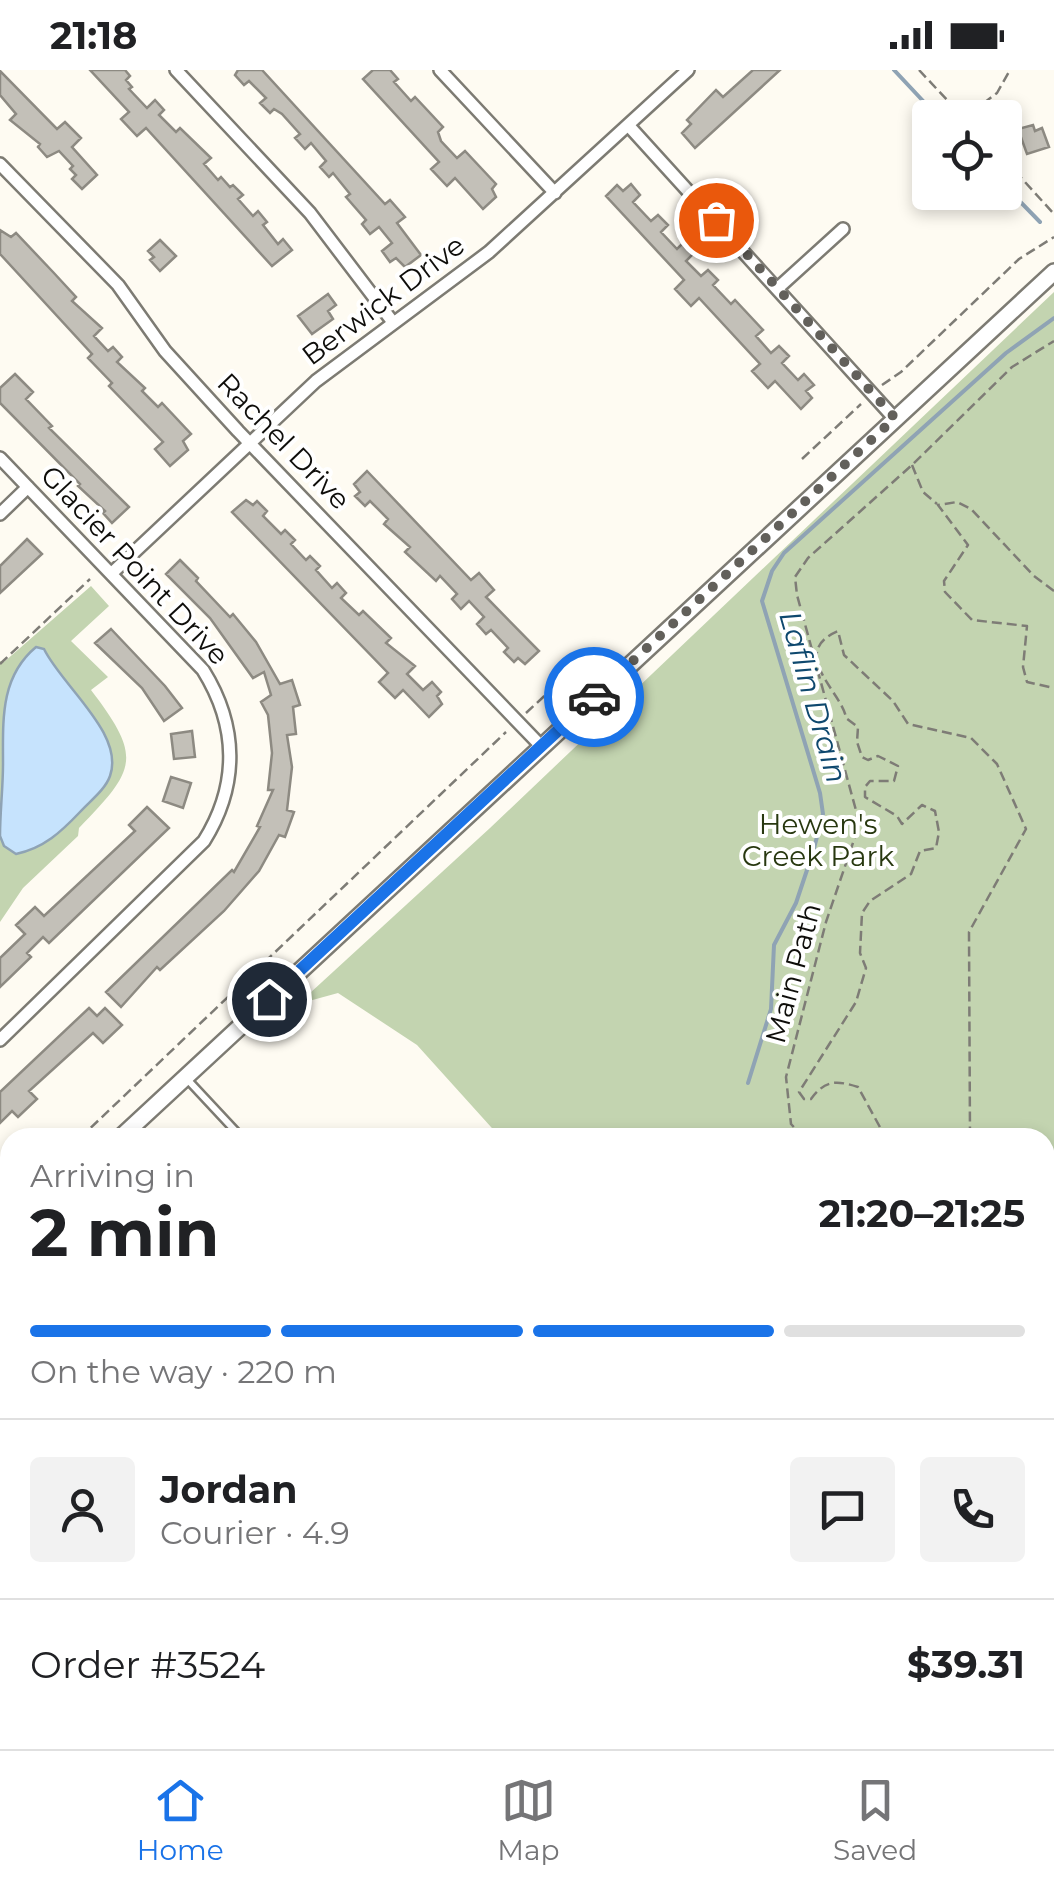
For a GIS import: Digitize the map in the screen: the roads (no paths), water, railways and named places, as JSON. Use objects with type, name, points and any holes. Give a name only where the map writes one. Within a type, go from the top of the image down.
[{"type":"street","points":[[176,70],[310,213],[392,321]]},
{"type":"street","points":[[440,70],[554,194]]},
{"type":"street","name":"Berwick Drive","points":[[112,573],[316,381],[489,252],[688,70]]},
{"type":"street","points":[[628,125],[895,418]]},
{"type":"street","name":"Rachel Drive","points":[[0,164],[118,285],[164,351],[541,746]]},
{"type":"street","points":[[778,288],[843,229]]},
{"type":"street","points":[[131,1128],[1053,276]]},
{"type":"street","name":"Glacier Point Drive","points":[[0,458],[203,670],[216,691],[231,738],[223,804],[204,841],[0,1040]]},
{"type":"street","points":[[0,514],[28,487]]},
{"type":"lane","points":[[185,1077],[233,1128]]},
{"type":"water","points":[[36,647],[44,649],[100,727],[112,760],[105,786],[73,819],[44,843],[16,854],[4,846],[0,836],[4,716],[16,672]]},
{"type":"waterway","points":[[894,70],[922,100]]},
{"type":"waterway","points":[[1022,203],[1040,222]]},
{"type":"waterway","name":"Laflin Drain","points":[[748,1083],[771,1009],[774,945],[796,903],[823,814],[762,601],[772,571],[784,553],[1006,353],[1054,318]]},
{"type":"park label","name":"Hewen's Creek Park","points":[[818,840]]}]
